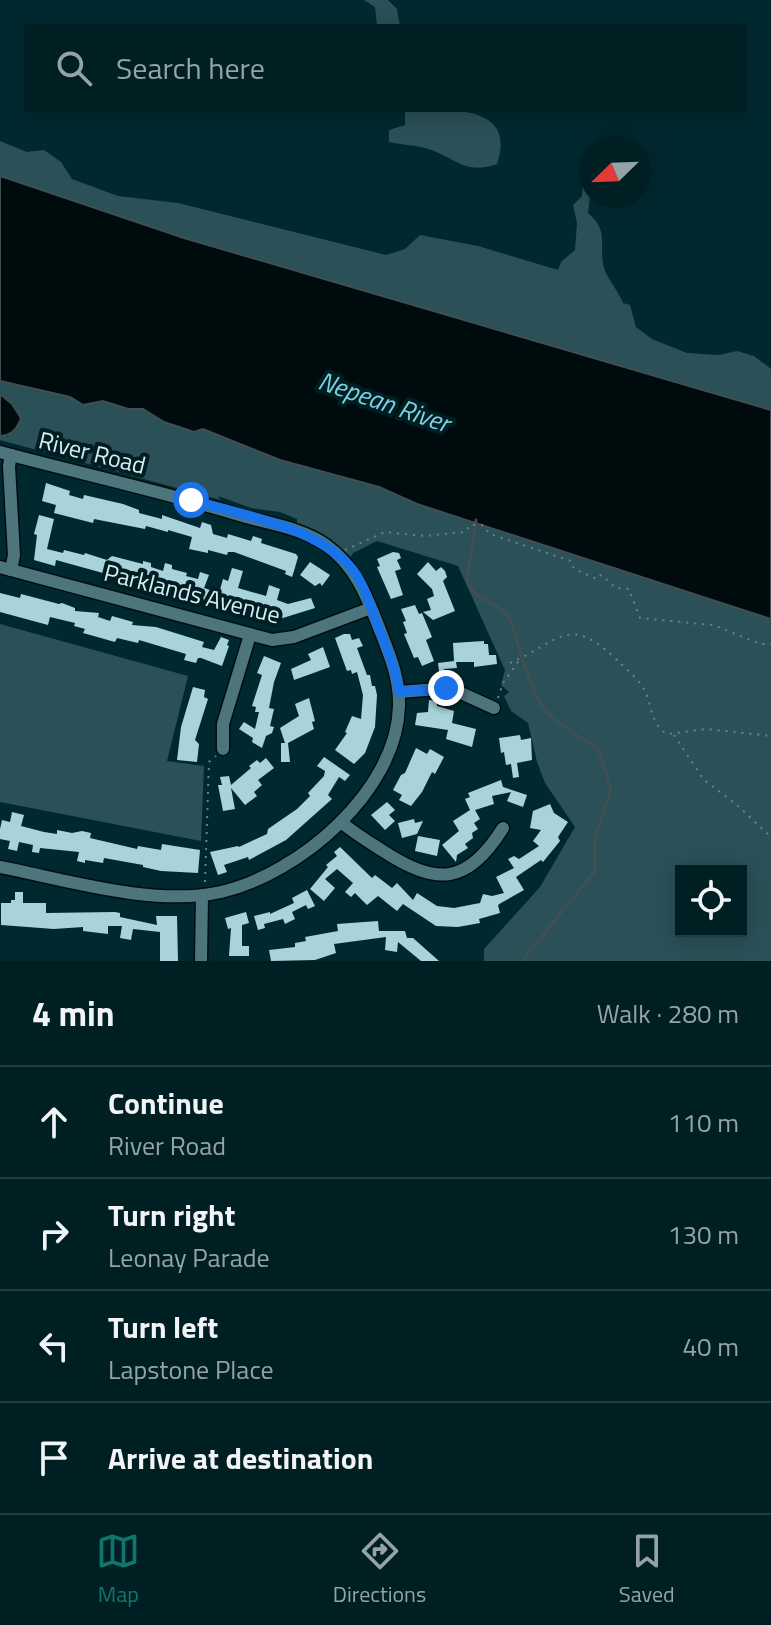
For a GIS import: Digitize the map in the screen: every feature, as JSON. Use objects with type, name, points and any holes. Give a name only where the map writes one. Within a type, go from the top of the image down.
[{"type":"street","name":"River Road","points":[[6,454],[191,500],[299,533],[326,545],[349,566],[371,608]]},
{"type":"street","points":[[6,454],[14,555],[6,569]]},
{"type":"street","name":"Parklands Avenue","points":[[6,569],[276,641],[371,608]]},
{"type":"street","points":[[0,867],[146,895],[202,895],[265,877],[305,853],[341,822],[371,783],[391,748],[398,722],[399,692],[394,668],[371,608]]},
{"type":"street","points":[[223,749],[223,724],[250,635]]},
{"type":"street","points":[[399,692],[450,688],[494,708]]},
{"type":"street","points":[[341,822],[406,866],[434,875],[453,873],[477,862],[490,849],[503,828]]},
{"type":"street","points":[[201,961],[202,895]]},
{"type":"path","points":[[344,550],[385,532],[435,536],[465,532],[470,525],[482,525],[490,534],[571,561],[574,569],[597,579],[601,575],[609,584],[629,589],[640,618],[713,625],[760,644],[771,644]]},
{"type":"path","points":[[510,663],[563,635],[573,633],[589,637],[632,674],[644,689],[661,731],[673,733],[706,729],[771,736]]},
{"type":"path","points":[[502,688],[520,658]]},
{"type":"path","points":[[673,733],[704,780],[771,837]]},
{"type":"path","points":[[202,895],[205,885],[209,762],[223,749]]},
{"type":"shaded area","points":[[364,0],[388,0],[397,9],[400,24],[377,24],[375,7]]},
{"type":"shaded area","points":[[405,112],[474,114],[488,120],[497,129],[501,144],[497,164],[469,167],[429,149],[389,142],[389,130],[405,125]]},
{"type":"shaded area","points":[[0,141],[27,152],[44,150],[61,162],[72,179],[118,196],[178,203],[386,255],[405,249],[420,235],[478,246],[558,270],[561,262],[575,250],[577,223],[573,205],[579,199],[579,208],[589,208],[588,213],[599,226],[604,268],[623,303],[630,305],[636,327],[652,339],[687,353],[719,355],[737,351],[754,356],[771,369],[771,410],[184,238],[0,176]]},
{"type":"shaded area","points":[[0,381],[70,397],[77,402],[94,404],[103,401],[128,409],[143,409],[164,422],[194,432],[203,429],[280,460],[379,487],[417,504],[771,619],[771,961],[484,961],[484,949],[540,887],[575,827],[545,783],[528,723],[511,711],[504,696],[509,692],[501,685],[505,670],[458,566],[377,541],[351,557],[321,533],[280,512],[251,508],[218,496],[221,500],[0,440],[0,436],[8,436],[12,404],[0,394]]},
{"type":"shaded area","points":[[0,624],[188,676],[167,761],[204,766],[201,841],[0,802]]},
{"type":"water","name":"Nepean River","points":[[0,176],[184,238],[771,410],[771,619],[417,504],[379,487],[280,460],[203,429],[194,432],[164,422],[143,409],[128,409],[103,401],[83,405],[70,397],[0,381]]},
{"type":"water","points":[[0,394],[12,404],[21,418],[14,431],[0,436]]},
{"type":"building","points":[[46,483],[70,491],[69,495],[83,499],[84,495],[123,504],[139,510],[139,513],[162,519],[162,515],[200,528],[202,522],[211,525],[213,534],[227,538],[228,534],[251,541],[253,536],[262,539],[261,543],[296,554],[298,557],[292,577],[285,574],[286,571],[234,552],[227,555],[189,549],[192,537],[168,530],[94,519],[93,523],[54,513],[56,505],[42,501]]},
{"type":"building","points":[[39,515],[54,519],[47,549],[85,553],[107,560],[112,556],[143,564],[143,561],[163,571],[165,563],[172,565],[172,569],[187,573],[186,576],[198,579],[200,572],[209,575],[204,588],[219,593],[223,579],[228,581],[232,568],[243,571],[238,588],[266,596],[269,585],[280,589],[277,600],[288,604],[311,598],[315,608],[270,622],[245,612],[246,608],[233,605],[232,610],[137,582],[139,573],[127,570],[125,577],[121,578],[56,560],[55,566],[34,560],[37,535],[34,534]]},
{"type":"building","points":[[393,552],[399,553],[401,558],[397,560],[401,569],[395,571],[403,595],[391,599],[377,567],[380,566],[377,559]]},
{"type":"building","points":[[310,562],[330,575],[322,586],[320,583],[315,586],[300,575]]},
{"type":"building","points":[[428,562],[436,571],[441,567],[445,571],[447,577],[443,581],[455,611],[433,620],[423,612],[431,610],[427,599],[434,596],[432,589],[417,574]]},
{"type":"building","points":[[0,593],[62,603],[75,608],[75,611],[99,613],[98,617],[110,621],[112,616],[133,622],[132,625],[156,627],[204,642],[202,647],[214,650],[221,637],[229,640],[229,646],[222,666],[201,658],[196,663],[184,660],[186,654],[139,640],[138,643],[117,638],[115,642],[83,633],[85,629],[74,626],[75,623],[50,617],[48,625],[0,612]]},
{"type":"building","points":[[415,605],[419,614],[422,613],[432,637],[426,640],[434,661],[422,666],[418,657],[414,658],[404,634],[407,633],[403,622],[406,621],[401,609]]},
{"type":"building","points":[[350,634],[352,640],[359,638],[363,646],[357,648],[377,695],[375,727],[365,753],[354,764],[335,750],[347,733],[352,716],[361,719],[363,695],[357,672],[352,674],[351,670],[347,671],[335,638]]},
{"type":"building","points":[[484,641],[488,644],[489,655],[496,655],[497,664],[474,667],[474,662],[456,662],[457,668],[444,669],[440,680],[438,663],[454,661],[453,643]]},
{"type":"building","points":[[323,647],[330,667],[294,680],[291,669],[311,660],[308,654]]},
{"type":"building","points":[[264,656],[281,663],[269,708],[274,709],[270,726],[274,727],[272,733],[266,736],[262,748],[239,729],[244,722],[255,729],[259,712],[255,712],[256,707],[252,706],[262,675],[257,673]]},
{"type":"building","points":[[193,687],[205,690],[204,697],[208,699],[195,740],[199,744],[197,762],[177,760],[181,727]]},
{"type":"building","points":[[309,698],[314,729],[288,743],[290,762],[281,762],[281,743],[285,743],[280,728],[299,716],[295,704]]},
{"type":"building","points":[[429,700],[454,711],[452,723],[476,729],[472,747],[446,739],[448,730],[415,725],[417,713],[428,712]]},
{"type":"building","points":[[520,735],[521,740],[531,738],[532,760],[517,763],[519,777],[513,778],[511,764],[506,765],[504,752],[501,753],[499,738]]},
{"type":"building","points":[[416,748],[427,754],[430,749],[444,757],[411,806],[399,800],[402,795],[393,790]]},
{"type":"building","points":[[324,757],[350,775],[345,781],[339,777],[328,795],[332,799],[286,840],[249,860],[248,857],[224,865],[227,872],[218,875],[210,852],[239,847],[267,834],[268,829],[297,809],[324,776],[325,771],[317,766]]},
{"type":"building","points":[[266,758],[274,768],[258,780],[262,785],[254,792],[257,796],[245,805],[231,788],[235,809],[223,811],[218,785],[222,785],[220,777],[229,776],[231,785],[251,768],[249,766]]},
{"type":"building","points":[[501,780],[503,787],[527,795],[523,807],[507,801],[511,792],[492,796],[494,804],[475,810],[480,819],[474,823],[478,829],[465,844],[468,848],[457,855],[456,862],[442,845],[459,831],[453,821],[470,810],[465,799],[470,797],[468,793]]},
{"type":"building","points":[[387,802],[395,810],[389,815],[395,821],[385,830],[371,815]]},
{"type":"building","points":[[550,804],[554,813],[568,822],[558,837],[560,841],[543,862],[541,860],[516,877],[524,890],[498,905],[500,913],[479,919],[480,923],[458,927],[436,926],[403,904],[397,911],[378,896],[367,905],[355,893],[351,897],[345,892],[353,883],[337,869],[325,879],[335,888],[324,901],[310,889],[328,867],[326,865],[337,856],[334,852],[340,847],[372,878],[375,875],[392,888],[397,883],[413,900],[417,893],[437,906],[454,908],[480,903],[483,894],[492,896],[504,893],[496,877],[514,868],[508,859],[514,856],[519,859],[539,846],[533,841],[541,830],[530,828],[533,811]]},
{"type":"building","points":[[12,812],[24,815],[21,826],[44,832],[82,831],[91,833],[90,838],[137,849],[138,846],[161,850],[162,844],[200,850],[198,873],[161,871],[104,858],[103,863],[85,860],[85,863],[77,861],[79,852],[40,848],[39,853],[32,852],[33,845],[19,842],[17,851],[8,849],[10,841],[0,839],[0,829],[2,820],[10,822]]},
{"type":"building","points":[[414,819],[415,823],[423,821],[417,834],[402,838],[398,823]]},
{"type":"building","points":[[418,836],[440,840],[437,856],[415,851]]},
{"type":"building","points":[[307,890],[315,906],[308,909],[306,905],[292,912],[295,919],[285,924],[283,919],[264,924],[265,928],[258,930],[254,916],[270,914],[294,903],[292,898]]},
{"type":"building","points":[[15,892],[23,892],[23,903],[46,903],[46,913],[115,912],[120,913],[120,917],[157,925],[156,916],[177,916],[178,961],[160,961],[160,932],[133,929],[131,940],[120,938],[122,926],[108,926],[108,934],[83,931],[83,927],[54,929],[1,925],[1,903],[15,900]]},
{"type":"building","points":[[246,912],[249,923],[242,925],[242,946],[249,946],[249,956],[229,956],[231,928],[228,929],[225,918]]},
{"type":"building","points":[[378,921],[379,931],[405,931],[407,938],[413,938],[439,961],[421,961],[398,942],[397,952],[385,950],[386,937],[334,944],[336,953],[315,960],[271,961],[269,950],[295,947],[295,943],[306,941],[305,937],[338,931],[337,924]]},
{"type":"waterway","points":[[476,520],[467,579],[470,587],[510,620],[539,701],[555,719],[598,748],[611,789],[595,837],[595,871],[522,961]]},
{"type":"route","points":[[191,500],[299,533],[326,545],[349,566],[362,587],[391,660],[399,692],[446,688]]}]
